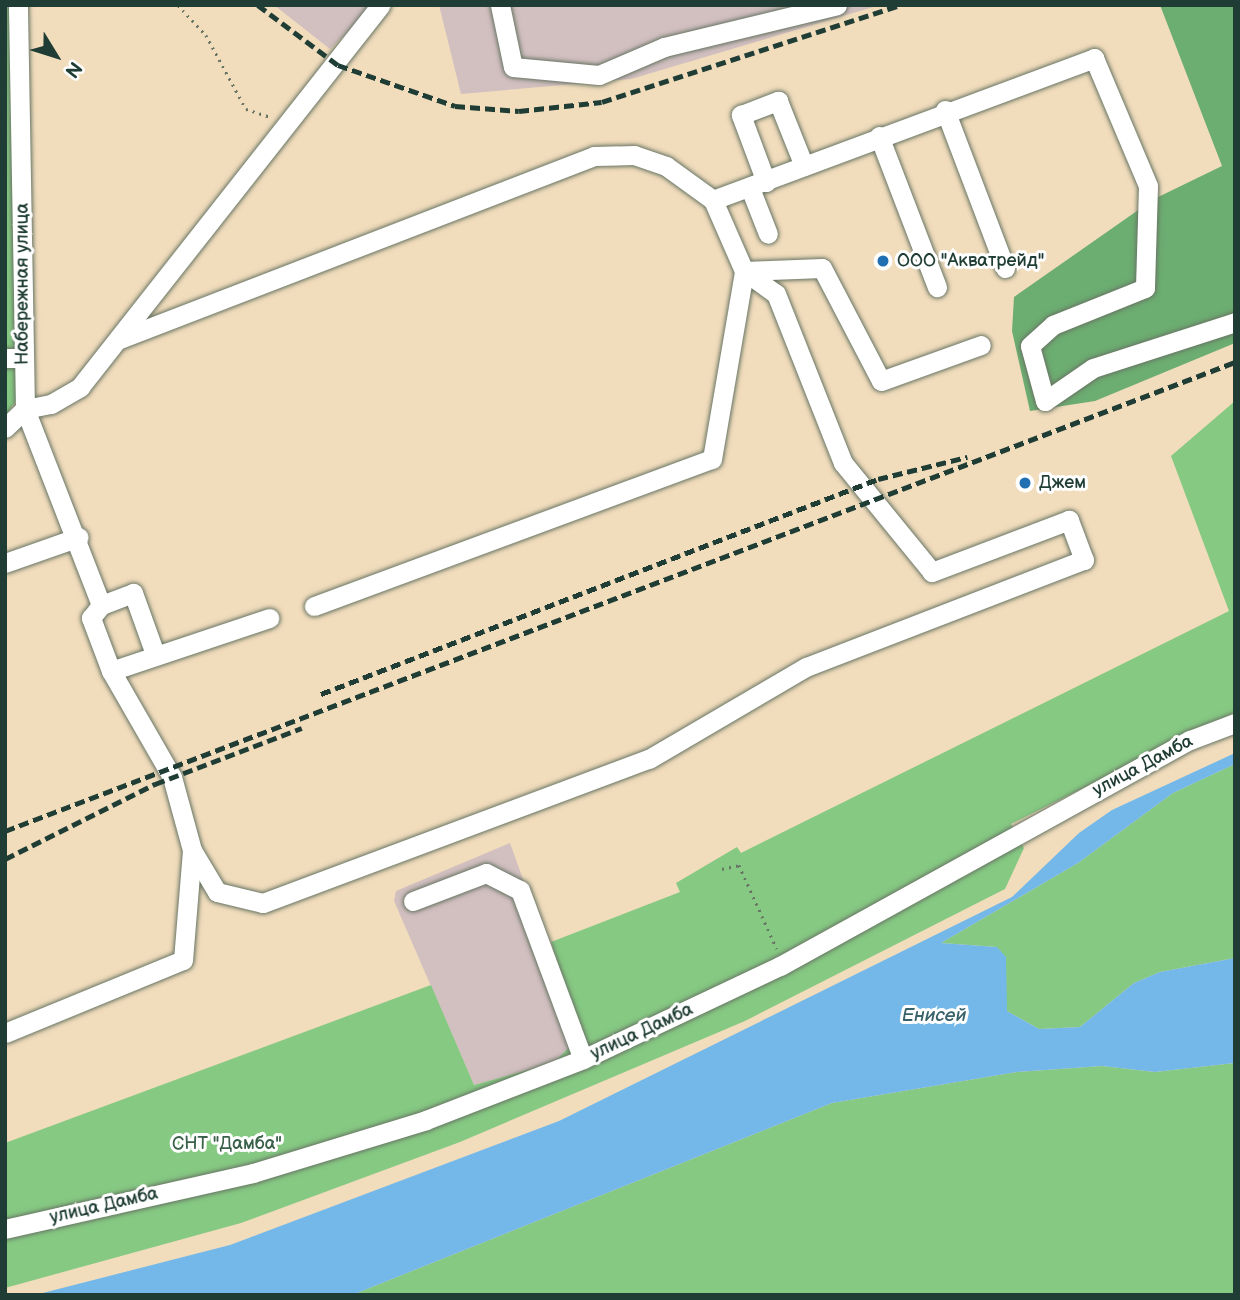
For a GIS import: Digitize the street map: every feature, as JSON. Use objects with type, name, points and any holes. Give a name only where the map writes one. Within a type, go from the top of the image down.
[{"type":"street","name":"Набережная улица","points":[[18,5],[14,358],[25,409]]},
{"type":"street","points":[[5,428],[25,409],[51,404],[80,387],[381,5]]},
{"type":"street","points":[[500,5],[513,67],[599,75],[664,47],[837,5]]},
{"type":"street","points":[[713,200],[758,185],[945,110],[1094,58],[1147,187],[1145,288],[1053,325],[1030,345],[1045,401],[1093,368],[1235,322]]},
{"type":"street","points":[[768,234],[741,115],[778,101],[804,166]]},
{"type":"street","points":[[945,110],[1005,268]]},
{"type":"street","points":[[879,136],[937,287]]},
{"type":"street","points":[[120,338],[594,156],[634,155],[666,166],[713,200],[744,271],[776,295],[843,463],[932,572],[1069,520],[1084,560],[806,667],[649,759],[263,903],[217,892],[192,850],[167,766],[111,671],[91,618],[101,605],[133,593],[155,653]]},
{"type":"street","points":[[744,271],[821,268],[881,381],[981,345]]},
{"type":"street","points":[[314,606],[712,459],[744,271]]},
{"type":"street","points":[[25,409],[79,537],[101,605]]},
{"type":"street","points":[[5,564],[79,537]]},
{"type":"street","points":[[111,671],[155,653],[269,618]]},
{"type":"street","name":"улица Дамба","points":[[5,1229],[253,1173],[426,1120],[583,1059],[780,966],[1178,747],[1235,723]]},
{"type":"street","points":[[5,1033],[183,960],[192,850]]},
{"type":"street","points":[[412,901],[486,873],[520,890],[583,1059]]},
{"type":"path","points":[[178,5],[206,35],[246,109],[265,118],[295,114]]},
{"type":"path","points":[[722,869],[739,864],[774,934],[780,966]]},
{"type":"shaded area","points":[[274,5],[375,5],[330,49]]},
{"type":"shaded area","points":[[439,5],[880,5],[631,79],[461,94]]},
{"type":"shaded area","points":[[510,843],[580,1038],[553,1063],[474,1085],[394,901],[396,891]]},
{"type":"green space","points":[[5,5],[15,5],[17,399],[5,417]]},
{"type":"green space","points":[[1160,5],[1235,5],[1235,343],[1095,401],[1030,411],[1012,331],[1014,297],[1154,199],[1222,166]]},
{"type":"green space","name":"СНТ \"Дамба\"","points":[[1235,401],[1235,712],[1011,824],[1024,848],[1005,889],[745,1021],[460,1142],[241,1223],[5,1288],[5,1143],[431,985],[474,1085],[553,1063],[580,1037],[551,942],[680,892],[676,883],[737,847],[741,853],[1229,611],[1171,456]]},
{"type":"green space","points":[[1235,764],[1235,958],[1160,972],[1134,983],[1080,1027],[1039,1029],[1007,1011],[997,947],[941,943],[1078,863],[1173,793]]},
{"type":"green space","points":[[1235,1063],[1235,1295],[352,1295],[832,1103],[1017,1072],[1102,1066],[1155,1072]]},
{"type":"water","name":"Енисей","points":[[1235,753],[1235,764],[1173,793],[1078,863],[941,943],[997,947],[1006,957],[1007,1011],[1039,1029],[1080,1027],[1134,983],[1160,972],[1235,958],[1235,1063],[1155,1072],[1102,1066],[1017,1072],[832,1103],[352,1295],[35,1295],[230,1245],[559,1121],[1012,897],[1079,833],[1112,810]]},
{"type":"railway","points":[[258,5],[338,65],[455,106],[519,111],[602,102],[901,5]]},
{"type":"railway","points":[[5,831],[1235,362]]},
{"type":"railway","points":[[321,694],[878,479],[967,457]]},
{"type":"railway","points":[[5,859],[155,784],[302,728]]},
{"type":"place","name":"ООО \"Акватрейд\"","points":[[883,261]]},
{"type":"place","name":"Джем","points":[[1025,483]]}]
